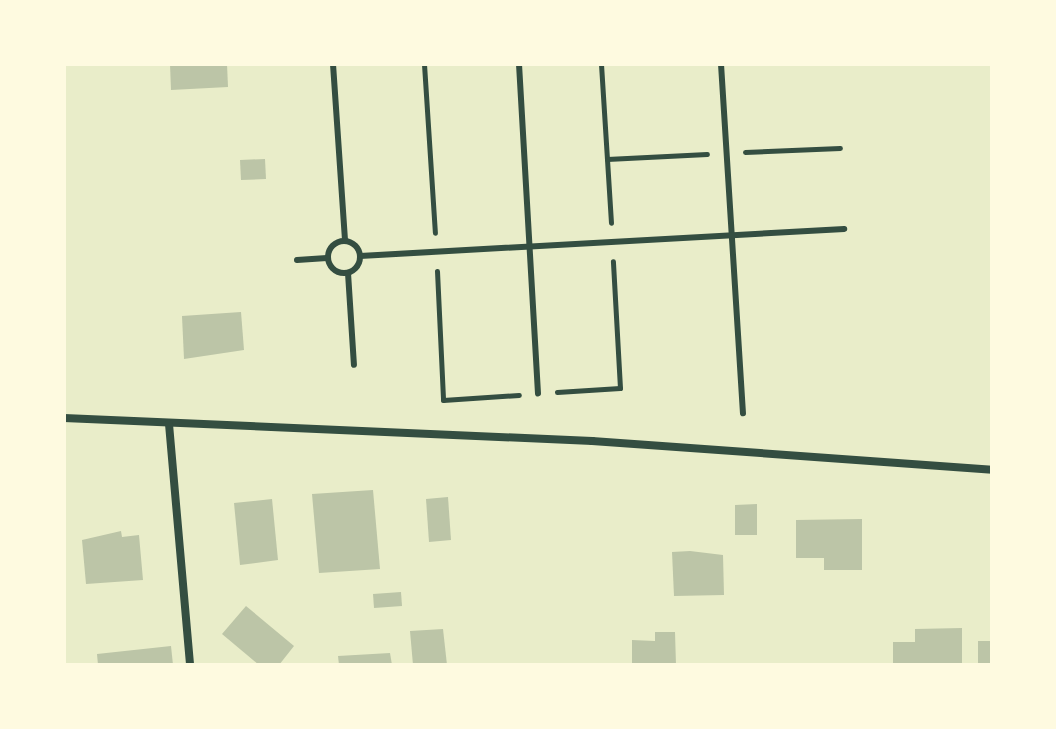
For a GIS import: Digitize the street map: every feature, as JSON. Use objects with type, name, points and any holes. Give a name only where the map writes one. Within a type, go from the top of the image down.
[{"type":"street","points":[[64,418],[592,441],[992,470]]},
{"type":"street","points":[[169,424],[190,665]]},
{"type":"lane","points":[[333,64],[345,240],[360,256]]},
{"type":"lane","points":[[519,64],[538,393]]},
{"type":"lane","points":[[721,64],[743,413]]},
{"type":"lane","points":[[360,256],[844,229]]},
{"type":"lane","points":[[327,258],[332,245],[345,240]]},
{"type":"lane","points":[[354,365],[348,273],[360,256]]},
{"type":"lane","points":[[297,260],[327,258]]},
{"type":"lane","points":[[327,258],[334,270],[348,273]]},
{"type":"building","points":[[170,64],[227,64],[228,87],[171,90]]},
{"type":"building","points":[[265,159],[266,179],[241,180],[240,160]]},
{"type":"building","points":[[241,312],[244,350],[184,359],[182,316]]},
{"type":"building","points":[[373,490],[380,569],[319,573],[312,494]]},
{"type":"building","points":[[448,497],[451,540],[429,542],[426,499]]},
{"type":"building","points":[[272,499],[278,560],[240,565],[234,503]]},
{"type":"building","points":[[757,504],[757,535],[735,535],[735,505]]},
{"type":"building","points":[[862,519],[862,570],[824,570],[824,558],[796,558],[796,520]]},
{"type":"building","points":[[121,531],[122,537],[139,535],[143,580],[86,584],[82,540]]},
{"type":"building","points":[[672,552],[723,555],[724,595],[674,596]]},
{"type":"building","points":[[401,592],[402,606],[374,608],[373,594]]},
{"type":"building","points":[[246,606],[294,646],[279,665],[259,665],[222,634]]},
{"type":"building","points":[[962,628],[962,665],[893,665],[893,642],[915,642],[915,629]]},
{"type":"building","points":[[443,629],[447,665],[413,665],[410,631]]},
{"type":"building","points":[[655,632],[675,632],[676,665],[632,665],[632,640],[655,641]]},
{"type":"building","points":[[978,641],[992,641],[992,665],[978,665]]},
{"type":"building","points":[[171,646],[173,665],[98,665],[97,654]]},
{"type":"building","points":[[390,653],[392,665],[339,665],[338,656]]}]
